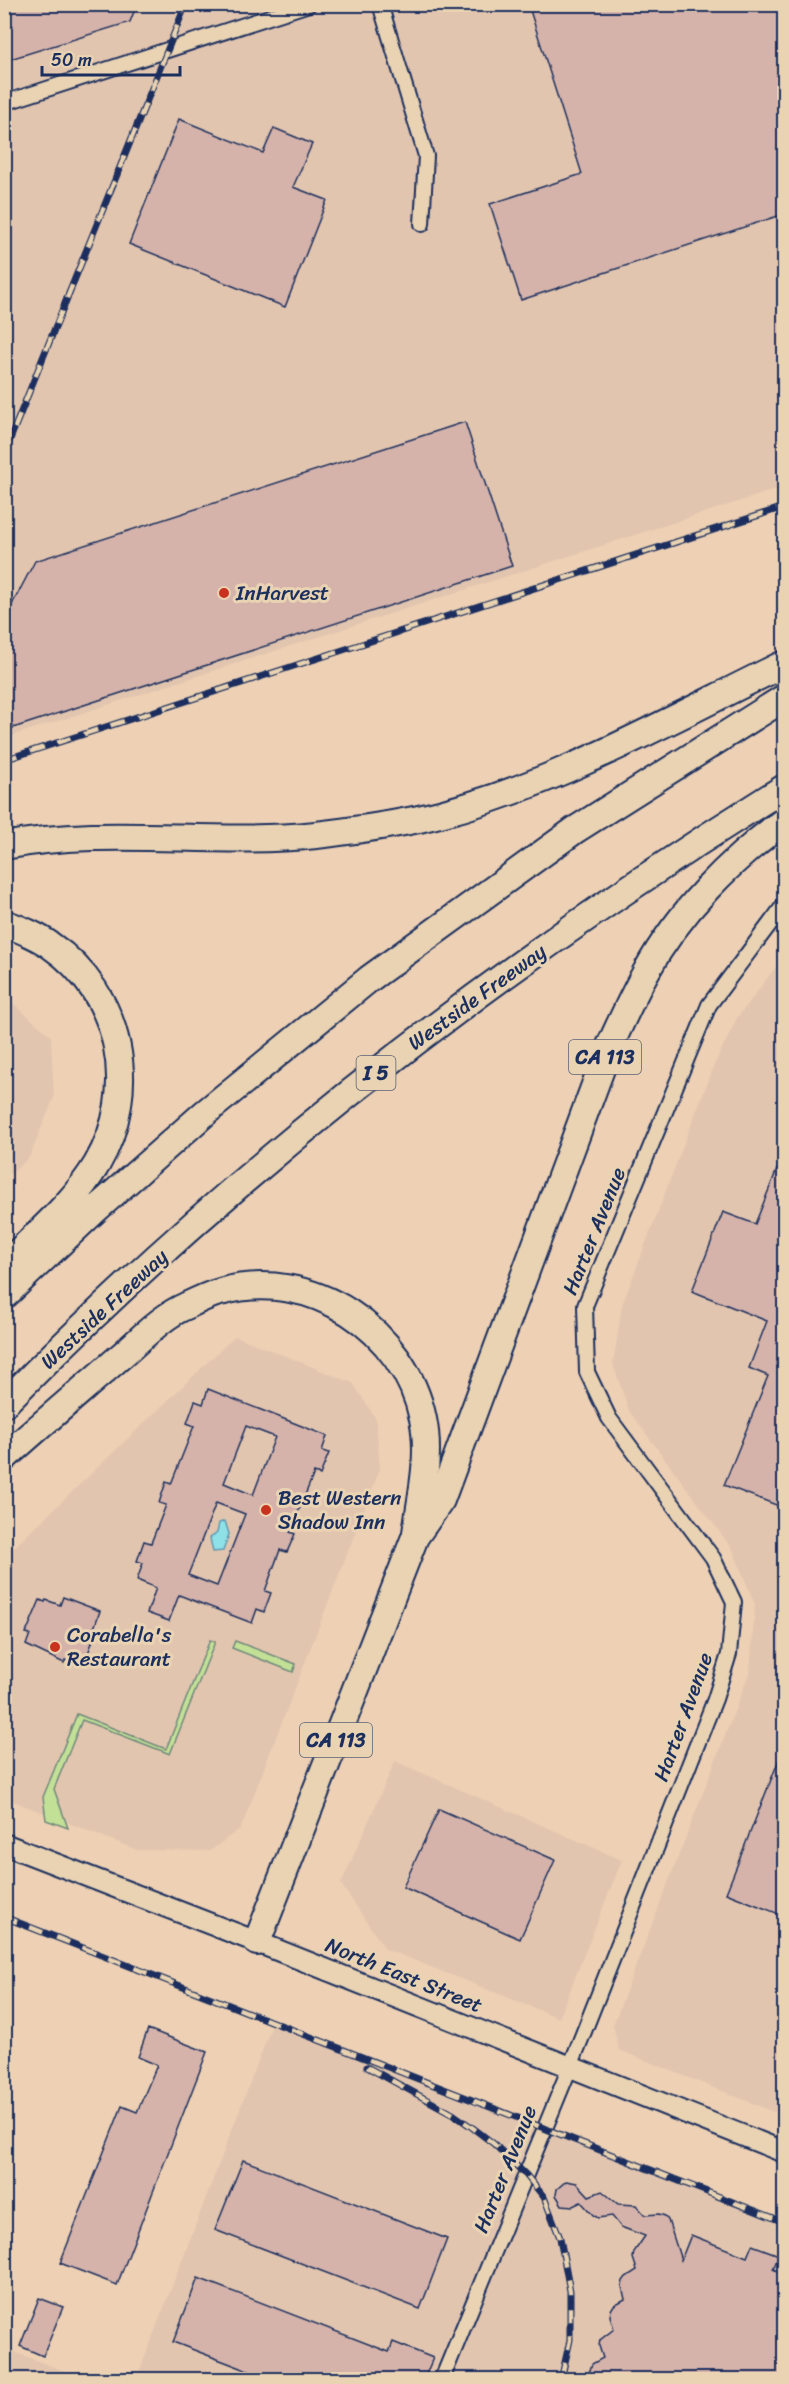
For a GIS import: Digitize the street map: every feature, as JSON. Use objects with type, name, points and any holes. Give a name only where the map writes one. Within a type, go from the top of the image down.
[{"type":"highway","points":[[4,846],[76,837],[255,839],[314,836],[420,819],[483,801],[545,778],[784,664]]},
{"type":"highway","points":[[4,1296],[94,1211],[206,1112],[369,979],[575,830],[784,698]]},
{"type":"highway","name":"Westside Freeway","points":[[4,1404],[154,1261],[250,1176],[414,1042],[615,898],[784,788]]},
{"type":"highway","name":"CA 113","points":[[257,1942],[415,1537],[441,1500],[608,1050],[647,970],[673,931],[703,894],[736,861],[784,822]]},
{"type":"highway","points":[[4,923],[49,944],[69,960],[87,980],[106,1011],[117,1043],[122,1073],[118,1106],[110,1138],[96,1166],[71,1199],[4,1266]]},
{"type":"highway","points":[[4,1458],[148,1332],[183,1307],[220,1292],[254,1287],[285,1288],[313,1294],[339,1306],[364,1322],[383,1339],[399,1360],[415,1388],[424,1422],[425,1461],[415,1537]]},
{"type":"main road","name":"North East Street","points":[[4,1844],[784,2152]]},
{"type":"street","points":[[4,103],[309,4]]},
{"type":"street","points":[[380,4],[426,156],[422,224]]},
{"type":"street","name":"Harter Avenue","points":[[443,2377],[570,2067],[715,1699],[729,1654],[734,1602],[713,1558],[609,1418],[587,1372],[585,1306],[709,1005],[784,905]]},
{"type":"shaded area","points":[[5,5],[784,5],[784,487],[5,738]]},
{"type":"shaded area","points":[[784,956],[784,2116],[619,2050],[613,2025],[750,1671],[755,1605],[733,1550],[629,1411],[613,1364],[622,1305],[714,1065],[737,1018]]},
{"type":"shaded area","points":[[5,996],[51,1036],[54,1098],[29,1158],[5,1179]]},
{"type":"shaded area","points":[[235,1336],[353,1383],[376,1419],[380,1469],[241,1828],[210,1851],[137,1850],[5,1798],[5,1556]]},
{"type":"shaded area","points":[[395,1761],[622,1860],[559,2018],[385,1949],[341,1884]]},
{"type":"shaded area","points":[[272,2025],[784,2223],[784,2379],[136,2380]]},
{"type":"shaded area","points":[[7,2349],[85,2379],[5,2379]]},
{"type":"green space","points":[[210,1640],[215,1642],[170,1754],[82,1720],[54,1789],[68,1828],[46,1820],[43,1797],[77,1714],[166,1749]]},
{"type":"green space","points":[[235,1641],[296,1664],[293,1672],[232,1648]]},
{"type":"water","points":[[225,1521],[229,1534],[223,1551],[213,1552],[210,1538],[217,1533],[219,1523]]},
{"type":"building","points":[[4,4],[137,4],[130,22],[4,61]]},
{"type":"building","points":[[528,4],[779,4],[781,11],[784,10],[784,214],[521,300],[490,204],[582,174]]},
{"type":"building","points":[[179,119],[263,153],[274,128],[312,144],[293,187],[327,200],[285,307],[129,244]]},
{"type":"building","name":"InHarvest","points":[[465,422],[512,566],[10,729],[4,713],[4,620],[35,561]]},
{"type":"building","points":[[784,1152],[784,1508],[724,1485],[768,1376],[749,1368],[767,1321],[692,1291],[723,1212],[755,1224]]},
{"type":"building","name":"Best Western Shadow Inn","points":[[208,1389],[327,1436],[322,1451],[329,1453],[320,1475],[314,1473],[290,1532],[295,1534],[287,1552],[280,1550],[265,1591],[271,1593],[264,1612],[257,1609],[252,1623],[179,1595],[169,1621],[147,1613],[156,1588],[137,1580],[143,1563],[137,1561],[144,1541],[151,1543],[166,1505],[159,1503],[166,1482],[171,1484],[194,1426],[187,1423],[195,1401],[203,1404]],"holes":[[[246,1426],[275,1437],[253,1495],[224,1483]],[[216,1503],[245,1514],[217,1586],[188,1575]]]},
{"type":"building","points":[[63,1597],[100,1611],[92,1634],[95,1635],[87,1656],[83,1655],[79,1666],[65,1660],[64,1663],[26,1645],[30,1634],[26,1633],[40,1600],[60,1605]]},
{"type":"building","points":[[784,1747],[784,1916],[726,1893]]},
{"type":"building","points":[[439,1809],[555,1860],[520,1939],[403,1887]]},
{"type":"building","points":[[148,2029],[207,2052],[117,2285],[60,2263],[122,2106],[137,2112],[157,2065],[138,2057]]},
{"type":"building","points":[[243,2160],[447,2239],[420,2309],[215,2230]]},
{"type":"building","points":[[566,2181],[577,2183],[589,2196],[602,2191],[618,2204],[636,2205],[645,2215],[665,2216],[681,2260],[691,2235],[747,2257],[752,2245],[779,2255],[773,2269],[784,2274],[784,2379],[587,2379],[592,2364],[603,2358],[599,2346],[600,2340],[614,2329],[610,2316],[611,2310],[614,2305],[625,2299],[623,2281],[637,2270],[633,2258],[634,2252],[645,2236],[621,2227],[612,2216],[598,2218],[581,2202],[573,2206],[562,2205],[556,2195],[557,2189]]},
{"type":"building","points":[[198,2278],[389,2352],[393,2342],[433,2358],[424,2379],[270,2379],[173,2342]]},
{"type":"building","points":[[39,2298],[63,2307],[43,2356],[20,2346]]},
{"type":"railway","points":[[4,454],[186,4]]},
{"type":"railway","points":[[4,760],[784,507]]},
{"type":"railway","points":[[4,1917],[784,2222]]},
{"type":"railway","points":[[367,2067],[453,2114],[473,2128],[494,2144],[526,2175],[544,2197],[560,2238],[570,2291],[570,2340],[561,2380]]},
{"type":"place","name":"InHarvest","points":[[224,593]]},
{"type":"place","name":"Best Western Shadow Inn","points":[[266,1510]]},
{"type":"place","name":"Corabella's Restaurant","points":[[55,1647]]}]
